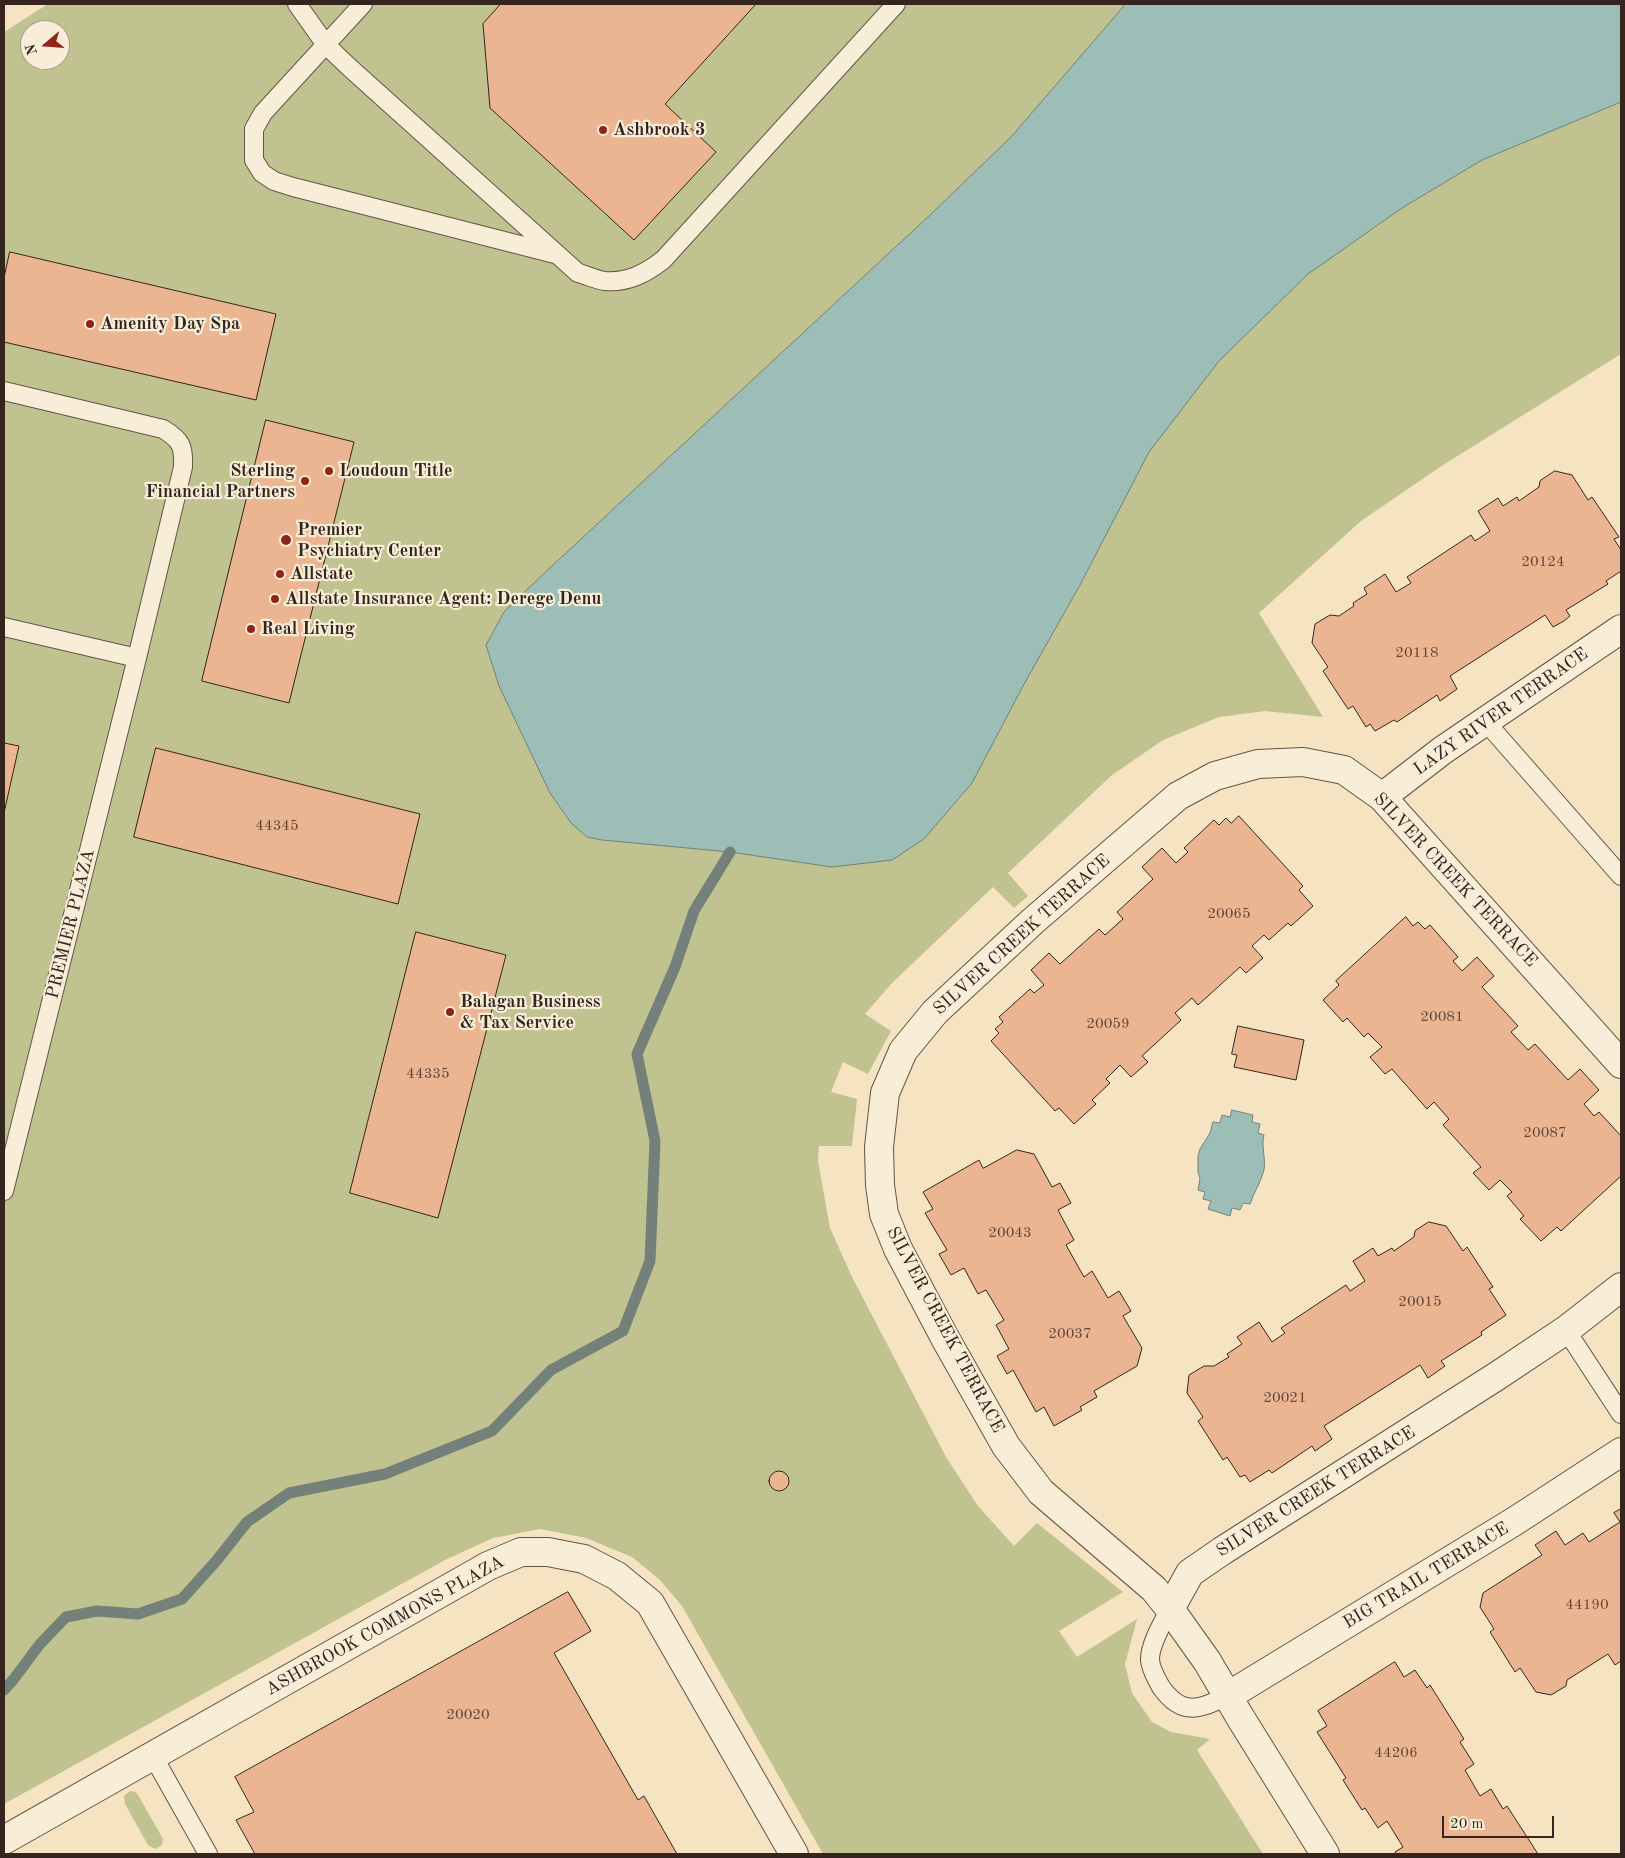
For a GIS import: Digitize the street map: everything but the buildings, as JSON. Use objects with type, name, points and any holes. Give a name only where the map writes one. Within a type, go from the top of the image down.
[{"type":"street","name":"LAZY RIVER TERRACE","points":[[1382,797],[1484,721],[1621,629]]},
{"type":"street","name":"SILVER CREEK TERRACE","points":[[1618,1053],[1382,797],[1344,770],[1303,762],[1258,764],[1215,776],[1178,796],[1033,922],[935,1012],[903,1051],[885,1093],[879,1146],[880,1185],[884,1214],[898,1250],[961,1368],[1006,1446],[1040,1492],[1154,1589],[1170,1609],[1190,1573],[1566,1330],[1621,1287]]},
{"type":"street","name":"BIG TRAIL TERRACE","points":[[1228,1696],[1515,1521],[1621,1452]]},
{"type":"street","name":"ASHBROOK COMMONS PLAZA","points":[[4,1840],[488,1566],[521,1552],[548,1552],[584,1559],[617,1576],[650,1603],[794,1854]]},
{"type":"street","points":[[1170,1609],[1207,1661],[1326,1854]]},
{"type":"lane","points":[[297,4],[326,45],[349,67],[578,273],[604,281],[629,279],[648,271],[663,260],[896,4]]},
{"type":"lane","points":[[363,4],[263,113],[254,129],[254,160],[262,173],[274,181],[293,187],[558,255]]},
{"type":"lane","name":"PREMIER PLAZA","points":[[4,391],[163,429],[180,442],[184,454],[184,467],[4,1191]]},
{"type":"lane","points":[[4,627],[137,658]]},
{"type":"lane","points":[[1484,721],[1621,876]]},
{"type":"lane","points":[[1566,1330],[1621,1414]]},
{"type":"lane","points":[[1170,1609],[1156,1634],[1150,1659],[1157,1682],[1170,1700],[1186,1708],[1204,1706],[1228,1696]]},
{"type":"lane","points":[[153,1756],[208,1854]]},
{"type":"green space","points":[[48,4],[1621,4],[1621,354],[1443,465],[1361,521],[1259,613],[1323,717],[1265,711],[1219,717],[1163,740],[1112,775],[1008,873],[1028,896],[1014,908],[993,887],[892,983],[865,1014],[891,1031],[868,1074],[843,1062],[831,1092],[857,1099],[852,1146],[819,1146],[818,1161],[830,1228],[852,1277],[946,1457],[978,1506],[1014,1546],[1037,1523],[1123,1592],[1059,1631],[1077,1657],[1137,1619],[1125,1664],[1132,1693],[1152,1722],[1171,1732],[1210,1739],[1197,1750],[1263,1854],[823,1854],[682,1606],[660,1580],[632,1557],[586,1538],[540,1529],[493,1538],[445,1560],[4,1804],[4,32],[20,22],[20,70],[70,70],[70,20],[23,20]]},
{"type":"green space","points":[[130,1791],[138,1795],[163,1839],[162,1845],[155,1849],[148,1845],[125,1804],[124,1796]]},
{"type":"water","points":[[1126,4],[1621,4],[1621,102],[1482,160],[1402,208],[1308,274],[1219,361],[1149,452],[1080,585],[1023,686],[972,783],[924,839],[892,860],[832,867],[730,852],[587,837],[571,823],[550,793],[499,686],[486,645],[504,612],[930,215],[1011,137]]},
{"type":"water","points":[[1232,1110],[1253,1115],[1252,1122],[1260,1124],[1258,1133],[1264,1135],[1264,1170],[1250,1204],[1243,1203],[1240,1210],[1232,1208],[1230,1216],[1208,1209],[1211,1201],[1203,1199],[1205,1192],[1198,1190],[1200,1178],[1198,1156],[1210,1133],[1213,1122],[1220,1123],[1222,1115],[1230,1117]]},
{"type":"waterway","points":[[4,1690],[40,1644],[66,1617],[97,1611],[138,1614],[182,1599],[217,1560],[247,1522],[289,1493],[385,1474],[492,1431],[551,1370],[623,1331],[650,1261],[655,1141],[637,1054],[675,967],[694,911],[730,852]]},
{"type":"place","name":"Ashbrook 3","points":[[603,130]]},
{"type":"place","name":"Amenity Day Spa","points":[[90,324]]},
{"type":"place","name":"Loudoun Title","points":[[329,471]]},
{"type":"place","name":"Sterling Financial Partners","points":[[305,481]]},
{"type":"place","name":"Premier Psychiatry Center","points":[[286,540]]},
{"type":"place","name":"Allstate","points":[[280,574]]},
{"type":"place","name":"Allstate Insurance Agent: Derege Denu","points":[[275,599]]},
{"type":"place","name":"Real Living","points":[[251,629]]},
{"type":"place","name":"Balagan Business & Tax Service","points":[[450,1012]]}]
